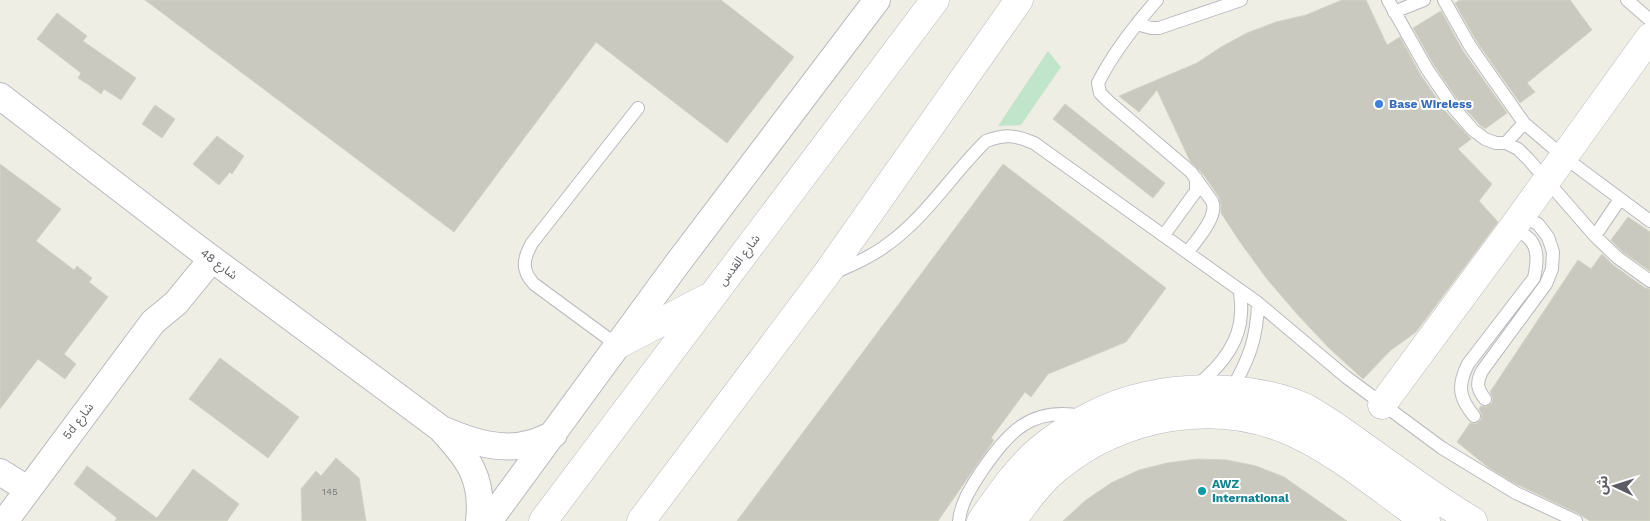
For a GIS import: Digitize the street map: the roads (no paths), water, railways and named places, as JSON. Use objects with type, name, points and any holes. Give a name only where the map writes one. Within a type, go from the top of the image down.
[{"type":"street","points":[[489,521],[617,345],[877,0]]},
{"type":"street","name":"شارع القدس","points":[[543,521],[935,0]]},
{"type":"street","points":[[641,521],[825,276],[1018,0]]},
{"type":"street","points":[[1382,404],[1546,180],[1646,51]]},
{"type":"street","name":"شارع 48","points":[[0,96],[204,253],[440,428],[459,448],[471,466],[479,487],[479,521]]},
{"type":"street","name":"5d شارع","points":[[11,504],[153,322],[176,303],[204,253]]},
{"type":"street","points":[[617,345],[712,295]]},
{"type":"street","points":[[981,521],[1011,481],[1038,451],[1071,427],[1089,417],[1107,408],[1146,396],[1190,390],[1231,390],[1266,395],[1305,408],[1340,429],[1473,521]]},
{"type":"street","points":[[1012,521],[1055,470],[1084,449],[1125,429],[1152,420],[1188,414],[1224,414],[1261,420],[1294,433],[1325,450],[1426,521]]},
{"type":"street","name":"شارع 48","points":[[440,428],[485,445],[501,446],[532,443],[554,434]]},
{"type":"street","points":[[0,472],[11,504]]},
{"type":"lane","points":[[1157,0],[1137,24],[1098,83],[1100,93],[1191,172],[1212,201],[1214,210],[1212,217],[1188,252]]},
{"type":"lane","points":[[1137,24],[1150,28],[1168,26],[1241,0]]},
{"type":"lane","points":[[1388,0],[1427,68],[1453,108],[1466,123],[1485,139],[1496,143],[1506,143],[1518,150],[1595,236],[1618,258],[1650,281]]},
{"type":"lane","points":[[1394,12],[1424,0]]},
{"type":"lane","points":[[1444,0],[1470,46],[1524,123],[1564,157],[1650,221]]},
{"type":"lane","points":[[1627,0],[1650,20]]},
{"type":"lane","points":[[617,345],[534,284],[528,277],[524,266],[526,254],[532,243],[638,108]]},
{"type":"lane","points":[[1506,143],[1524,123]]},
{"type":"lane","points":[[825,276],[859,262],[888,244],[914,221],[986,141],[1002,136],[1019,136],[1034,143],[1258,303],[1346,378],[1450,453],[1516,493],[1576,521]]},
{"type":"lane","points":[[1164,235],[1196,192],[1196,178]]},
{"type":"lane","points":[[1595,236],[1620,200]]},
{"type":"lane","points":[[1485,399],[1478,391],[1477,381],[1482,371],[1546,284],[1552,269],[1553,252],[1548,237],[1538,224],[1516,223]]},
{"type":"lane","points":[[1474,416],[1465,405],[1460,391],[1462,377],[1468,364],[1534,278],[1538,264],[1536,249],[1516,223]]},
{"type":"lane","points":[[1190,390],[1213,373],[1237,336],[1242,314],[1240,290]]},
{"type":"lane","points":[[1231,390],[1243,370],[1252,349],[1257,326],[1258,303]]},
{"type":"lane","points":[[959,521],[962,506],[968,492],[998,448],[1012,432],[1029,421],[1049,415],[1070,414],[1089,417]]},
{"type":"place","name":"Base Wireless","points":[[1379,104]]},
{"type":"place","name":"AWZ International","points":[[1202,491]]}]
